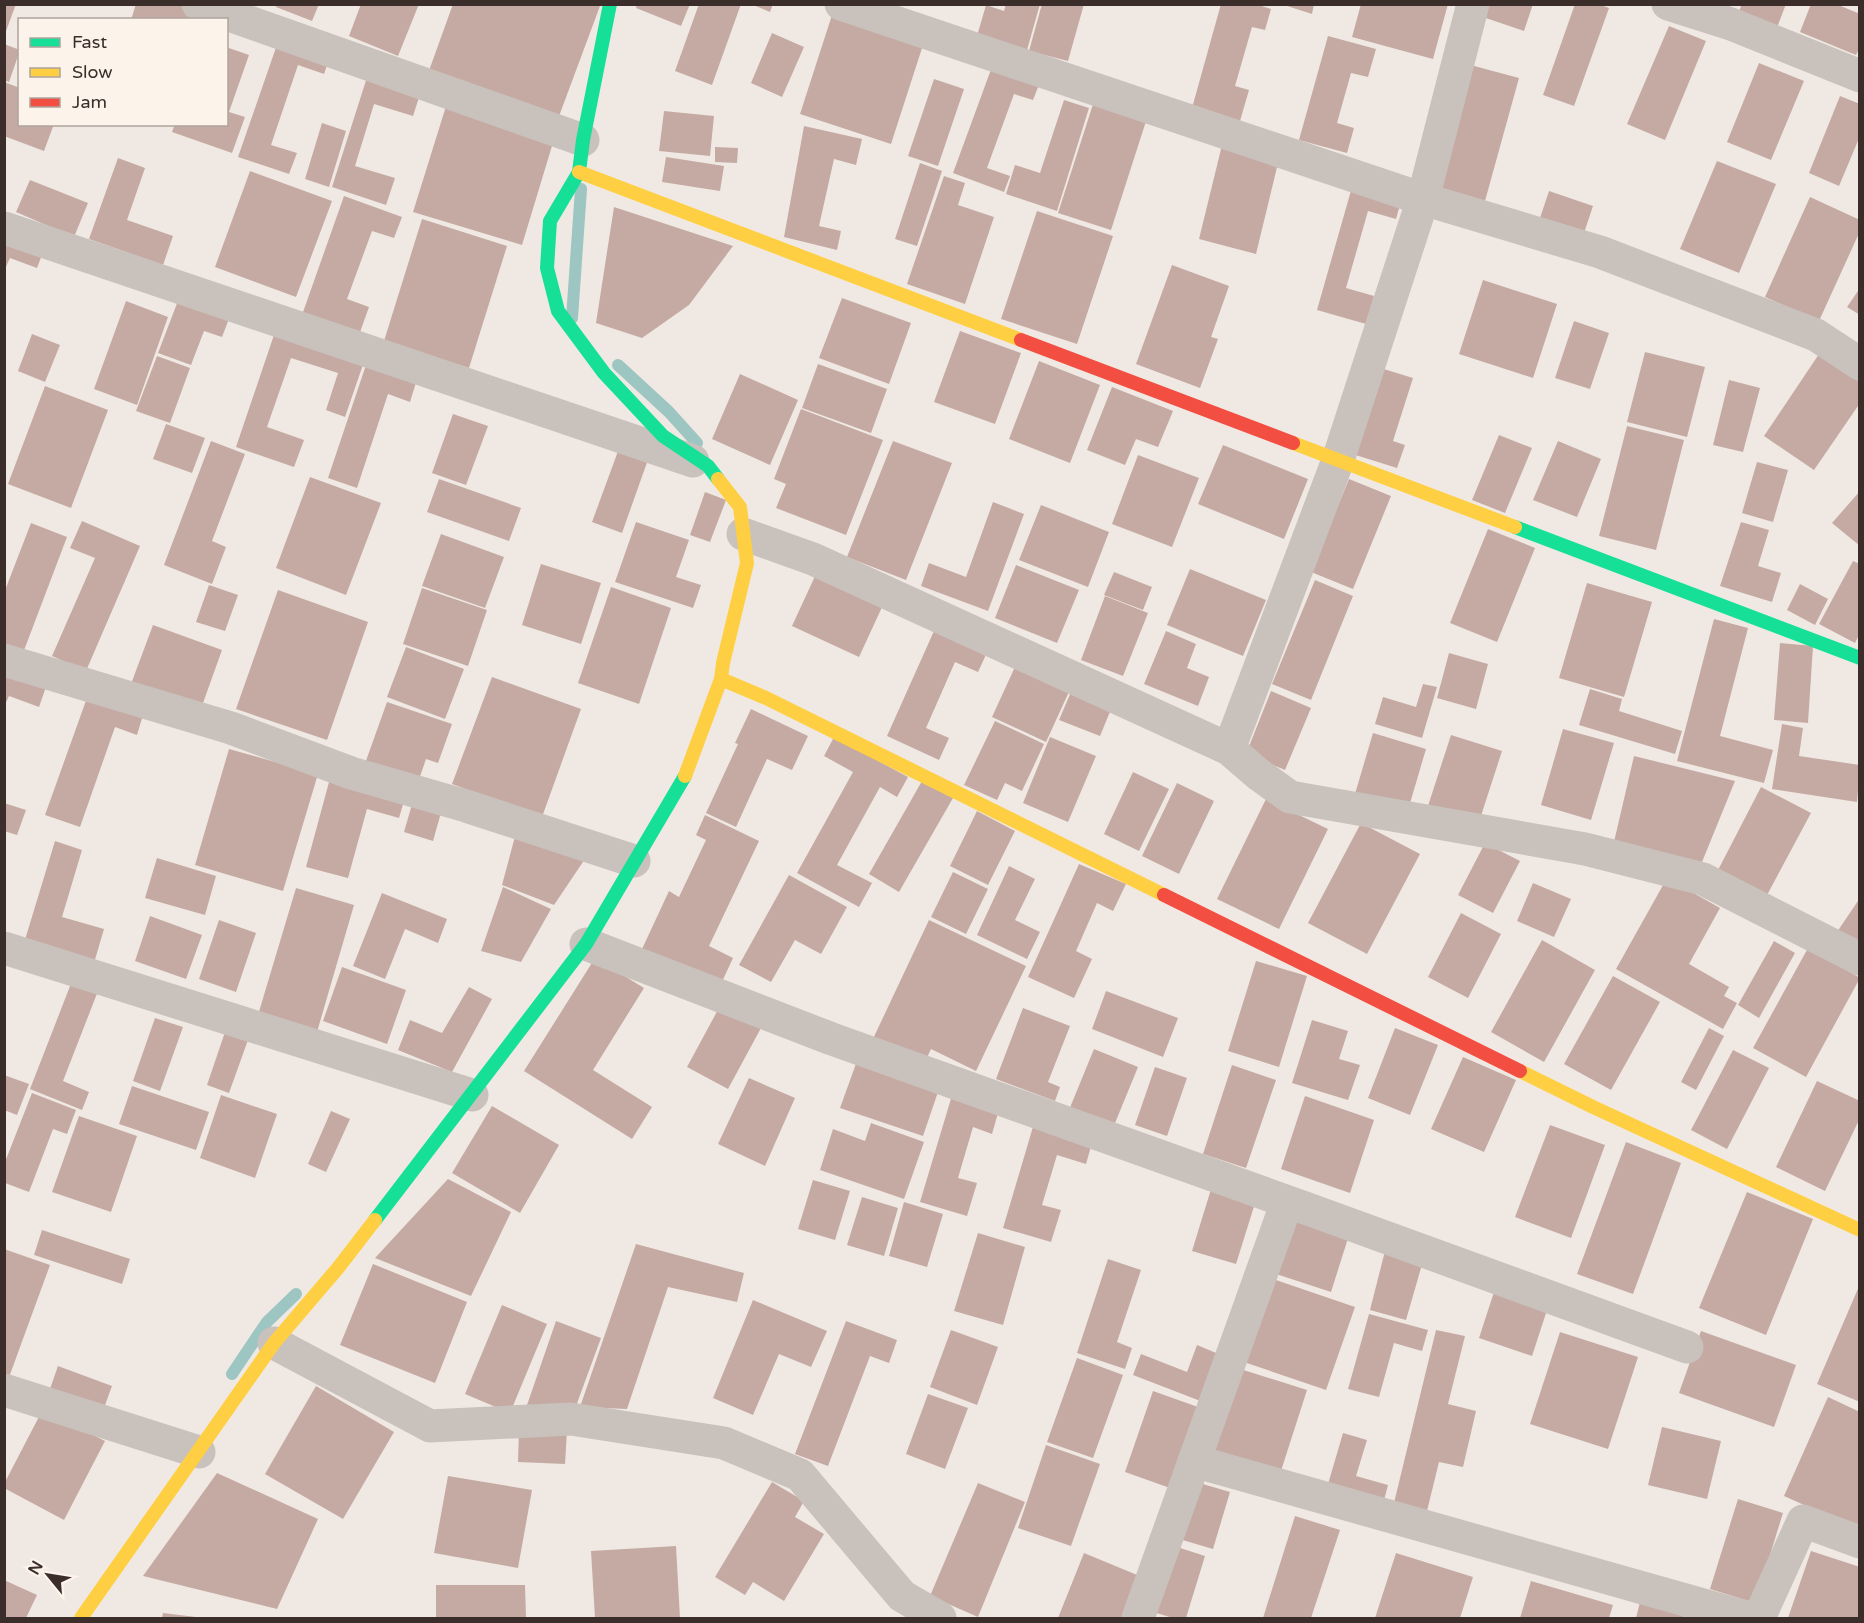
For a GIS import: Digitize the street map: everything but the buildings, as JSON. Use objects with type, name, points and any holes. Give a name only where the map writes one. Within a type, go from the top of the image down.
[{"type":"street","points":[[198,4],[1338,460],[1860,658]]},
{"type":"street","points":[[81,1618],[200,1452],[274,1342],[338,1268],[586,944],[686,775],[722,679],[723,663],[747,564],[740,507],[708,466],[663,436],[604,373],[558,311],[547,268],[550,221],[581,156],[610,4]]},
{"type":"street","points":[[841,4],[1423,199],[1610,256],[1816,335],[1860,364]]},
{"type":"street","points":[[1228,749],[1338,460],[1423,199],[1473,4]]},
{"type":"street","points":[[1668,4],[1731,24],[1860,76]]},
{"type":"street","points":[[4,228],[708,466]]},
{"type":"street","points":[[743,534],[813,559],[1228,749],[1257,774],[1290,797],[1585,849],[1703,879],[1860,959]]},
{"type":"street","points":[[4,660],[231,728],[351,773],[465,806],[634,861]]},
{"type":"street","points":[[722,679],[766,698],[1593,1107],[1860,1230]]},
{"type":"street","points":[[586,944],[832,1039],[1687,1347]]},
{"type":"street","points":[[4,948],[472,1095]]},
{"type":"street","points":[[1138,1618],[1287,1202]]},
{"type":"street","points":[[274,1342],[430,1426],[571,1419],[724,1443],[735,1447],[800,1475],[902,1596],[940,1618]]},
{"type":"street","points":[[4,1390],[200,1452]]},
{"type":"street","points":[[1194,1461],[1749,1618]]},
{"type":"street","points":[[1759,1618],[1803,1521],[1860,1542]]},
{"type":"waterway","points":[[572,318],[581,189]]},
{"type":"waterway","points":[[618,365],[669,412],[697,443]]},
{"type":"waterway","points":[[232,1374],[267,1322],[296,1294]]},
{"type":"traffic: fast","points":[[610,4],[583,140],[579,172],[550,221],[547,268],[558,311],[604,373],[663,436],[708,466],[718,479]]},
{"type":"traffic: fast","points":[[1515,527],[1860,658]]},
{"type":"traffic: fast","points":[[375,1220],[586,944],[685,776]]},
{"type":"traffic: slow","points":[[579,172],[1021,340]]},
{"type":"traffic: slow","points":[[1293,443],[1515,527]]},
{"type":"traffic: slow","points":[[685,776],[721,679],[747,563],[740,507],[718,479]]},
{"type":"traffic: slow","points":[[721,679],[766,698],[1164,895]]},
{"type":"traffic: slow","points":[[1520,1071],[1860,1230]]},
{"type":"traffic: slow","points":[[81,1618],[274,1343],[338,1268],[375,1220]]},
{"type":"traffic: jam","points":[[1021,340],[1293,443]]},
{"type":"traffic: jam","points":[[1164,895],[1520,1071]]}]
